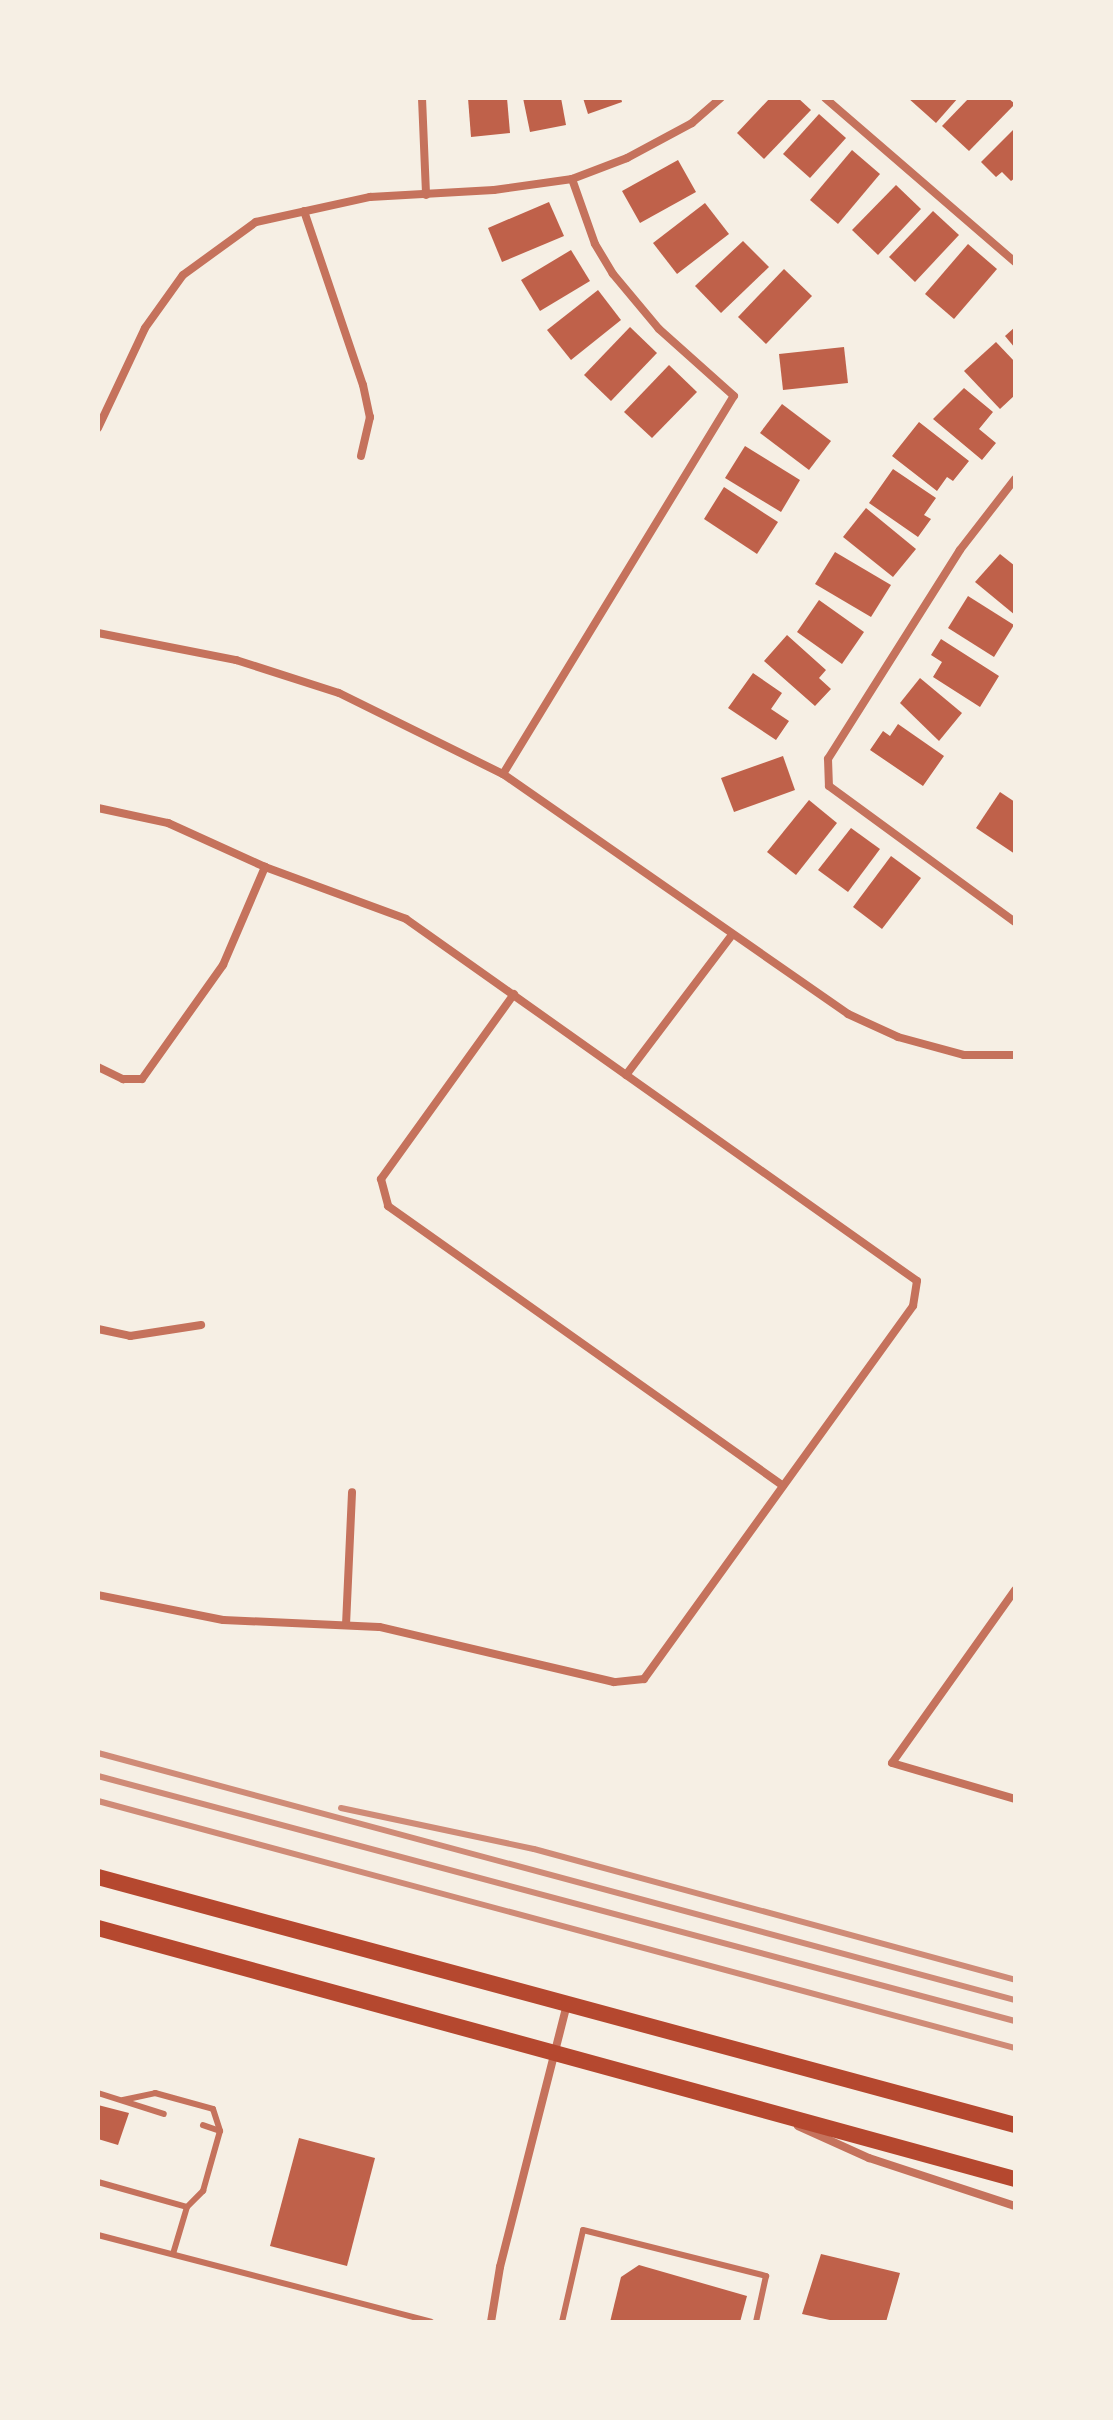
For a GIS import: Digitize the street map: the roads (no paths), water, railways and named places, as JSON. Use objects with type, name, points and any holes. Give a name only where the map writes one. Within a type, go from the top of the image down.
[{"type":"main road","points":[[98,1877],[1015,2125]]},
{"type":"main road","points":[[98,1928],[1015,2179]]},
{"type":"street","points":[[422,98],[426,195]]},
{"type":"street","points":[[98,428],[145,328],[183,275],[256,222],[370,197],[426,195],[572,179],[627,158],[692,123],[721,98]]},
{"type":"street","points":[[825,98],[1015,262]]},
{"type":"street","points":[[503,774],[734,396],[659,329],[613,274],[595,244],[572,179]]},
{"type":"street","points":[[304,211],[363,385],[370,417],[361,456]]},
{"type":"street","points":[[1015,479],[960,550],[828,759],[829,786],[1015,922]]},
{"type":"street","points":[[98,633],[236,660],[339,693],[469,752],[848,1014],[898,1037],[964,1055],[1015,1055]]},
{"type":"street","points":[[98,808],[168,823],[265,867],[406,919],[917,1281],[913,1306],[644,1679],[614,1682],[379,1627],[223,1620],[98,1595]]},
{"type":"street","points":[[98,1067],[123,1079],[142,1079],[223,965],[265,867]]},
{"type":"street","points":[[626,1075],[731,936]]},
{"type":"street","points":[[514,994],[381,1179],[388,1206],[783,1486]]},
{"type":"street","points":[[98,1329],[130,1336],[201,1325]]},
{"type":"street","points":[[346,1625],[352,1492]]},
{"type":"street","points":[[1015,1590],[892,1763],[1015,1799]]},
{"type":"street","points":[[491,2322],[500,2267],[568,2004]]},
{"type":"street","points":[[776,2115],[834,2145],[1015,2206]]},
{"type":"lane","points":[[98,2093],[164,2114]]},
{"type":"lane","points":[[123,2100],[155,2093],[213,2109],[220,2131],[203,2191],[187,2207],[173,2254]]},
{"type":"lane","points":[[203,2125],[220,2131]]},
{"type":"lane","points":[[98,2182],[187,2207]]},
{"type":"lane","points":[[562,2322],[583,2230],[766,2276],[756,2322]]},
{"type":"lane","points":[[98,2235],[431,2322]]},
{"type":"railway","points":[[98,1753],[1015,2000]]},
{"type":"railway","points":[[98,1776],[1015,2021]]},
{"type":"railway","points":[[98,1801],[1015,2048]]},
{"type":"railway","points":[[341,1808],[534,1849],[1015,1980]]}]
